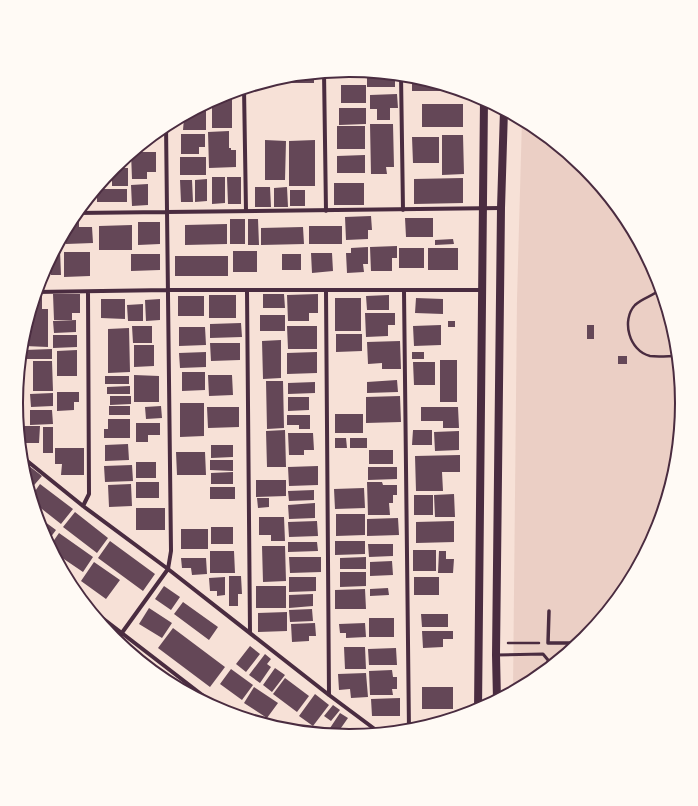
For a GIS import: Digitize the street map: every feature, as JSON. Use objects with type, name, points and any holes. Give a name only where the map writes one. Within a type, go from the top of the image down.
[{"type":"main road","points":[[478,702],[484,107]]},
{"type":"main road","points":[[497,693],[501,208],[504,117]]},
{"type":"street","points":[[324,78],[326,210]]},
{"type":"street","points":[[401,81],[403,210]]},
{"type":"street","points":[[244,94],[246,211]]},
{"type":"street","points":[[120,636],[168,569],[171,551],[166,133]]},
{"type":"street","points":[[84,213],[501,208]]},
{"type":"street","points":[[42,292],[168,290],[482,290]]},
{"type":"street","points":[[247,291],[250,632]]},
{"type":"street","points":[[326,291],[329,695]]},
{"type":"street","points":[[404,291],[409,724]]},
{"type":"street","points":[[83,506],[89,494],[88,292]]},
{"type":"street","points":[[28,462],[83,506],[168,569],[373,728]]},
{"type":"street","points":[[549,611],[548,643],[570,643]]},
{"type":"street","points":[[107,622],[196,691]]},
{"type":"lane","points":[[496,655],[543,654],[548,661]]},
{"type":"path","points":[[656,292],[635,305],[630,313],[629,334],[632,343],[649,356],[671,356]]},
{"type":"path","points":[[508,643],[548,643]]},
{"type":"shaded area","points":[[522,127],[547,144],[580,172],[608,205],[631,240],[650,278],[664,319],[672,360],[675,403],[672,446],[664,487],[650,528],[631,566],[608,601],[580,634],[547,662],[513,684],[517,299]]},
{"type":"building","points":[[367,78],[395,80],[395,87],[367,87]]},
{"type":"building","points":[[314,79],[314,83],[288,83]]},
{"type":"building","points":[[412,83],[444,91],[412,91]]},
{"type":"building","points":[[341,85],[366,85],[366,103],[341,103]]},
{"type":"building","points":[[397,94],[398,108],[390,108],[390,120],[377,120],[377,109],[370,109],[370,95]]},
{"type":"building","points":[[232,99],[232,128],[212,128],[212,108]]},
{"type":"building","points":[[422,104],[463,104],[463,127],[422,127]]},
{"type":"building","points":[[339,108],[366,108],[366,124],[339,125]]},
{"type":"building","points":[[206,111],[206,130],[183,130],[184,122]]},
{"type":"building","points":[[370,124],[393,124],[394,167],[386,167],[387,174],[371,174]]},
{"type":"building","points":[[337,126],[365,126],[365,149],[337,149]]},
{"type":"building","points":[[229,131],[229,148],[231,148],[231,150],[236,150],[236,167],[209,168],[208,132]]},
{"type":"building","points":[[181,134],[205,134],[205,147],[199,147],[199,154],[181,154]]},
{"type":"building","points":[[442,135],[463,135],[464,174],[442,175]]},
{"type":"building","points":[[412,137],[439,137],[439,163],[413,163]]},
{"type":"building","points":[[265,140],[286,141],[285,180],[265,180]]},
{"type":"building","points":[[315,140],[315,186],[289,186],[289,141]]},
{"type":"building","points":[[141,152],[156,152],[156,172],[147,172],[147,179],[132,179],[131,160]]},
{"type":"building","points":[[365,155],[365,173],[337,173],[337,156]]},
{"type":"building","points":[[180,157],[206,157],[206,175],[180,175]]},
{"type":"building","points":[[123,168],[128,168],[128,186],[112,186],[112,179],[118,172]]},
{"type":"building","points":[[212,177],[225,177],[225,203],[212,204]]},
{"type":"building","points":[[227,177],[241,177],[241,204],[228,204]]},
{"type":"building","points":[[463,178],[463,203],[414,204],[414,179]]},
{"type":"building","points":[[207,179],[207,201],[195,202],[195,180]]},
{"type":"building","points":[[180,180],[192,180],[193,202],[181,202]]},
{"type":"building","points":[[334,183],[364,183],[364,205],[334,205]]},
{"type":"building","points":[[148,184],[148,205],[132,206],[131,185]]},
{"type":"building","points":[[255,187],[270,187],[271,207],[255,207]]},
{"type":"building","points":[[287,187],[288,207],[274,207],[274,188]]},
{"type":"building","points":[[103,189],[127,189],[127,202],[97,202],[97,196]]},
{"type":"building","points":[[290,190],[305,190],[305,206],[290,206]]},
{"type":"building","points":[[371,216],[372,230],[368,230],[368,239],[346,240],[345,217]]},
{"type":"building","points":[[405,218],[433,218],[433,237],[406,237]]},
{"type":"building","points":[[230,219],[245,219],[245,244],[230,244]]},
{"type":"building","points":[[248,219],[258,219],[259,245],[248,245]]},
{"type":"building","points":[[79,221],[79,227],[92,227],[93,243],[66,244]]},
{"type":"building","points":[[138,222],[160,222],[160,244],[138,245]]},
{"type":"building","points":[[227,224],[227,244],[185,245],[185,225]]},
{"type":"building","points":[[132,225],[132,250],[99,250],[99,226]]},
{"type":"building","points":[[309,226],[342,226],[342,244],[309,244]]},
{"type":"building","points":[[303,227],[304,244],[261,245],[261,228]]},
{"type":"building","points":[[453,239],[454,244],[435,245],[435,240]]},
{"type":"building","points":[[397,246],[397,258],[392,258],[392,271],[371,271],[370,247]]},
{"type":"building","points":[[368,247],[368,264],[363,264],[364,272],[347,273],[346,253],[351,253],[351,248]]},
{"type":"building","points":[[399,248],[424,248],[424,268],[399,268]]},
{"type":"building","points":[[428,248],[458,248],[458,270],[428,270]]},
{"type":"building","points":[[233,251],[257,251],[257,272],[233,272]]},
{"type":"building","points":[[64,252],[90,252],[90,276],[64,277]]},
{"type":"building","points":[[60,253],[61,275],[51,275],[51,272]]},
{"type":"building","points":[[311,253],[332,253],[333,271],[312,273]]},
{"type":"building","points":[[131,254],[160,254],[160,270],[131,271]]},
{"type":"building","points":[[282,254],[301,254],[301,270],[282,270]]},
{"type":"building","points":[[175,256],[228,256],[228,276],[175,276]]},
{"type":"building","points":[[53,294],[80,294],[80,313],[72,313],[72,320],[54,320]]},
{"type":"building","points":[[263,294],[284,294],[285,308],[263,308]]},
{"type":"building","points":[[318,294],[318,313],[309,313],[309,321],[288,321],[287,295]]},
{"type":"building","points":[[209,295],[236,295],[236,318],[209,318]]},
{"type":"building","points":[[389,295],[389,310],[367,310],[366,296]]},
{"type":"building","points":[[41,296],[42,309],[48,309],[48,347],[28,346]]},
{"type":"building","points":[[178,296],[204,296],[204,316],[178,316]]},
{"type":"building","points":[[335,298],[361,298],[361,331],[335,331]]},
{"type":"building","points":[[416,298],[443,299],[443,314],[415,313]]},
{"type":"building","points":[[101,299],[125,299],[125,319],[101,318]]},
{"type":"building","points":[[160,299],[160,320],[146,321],[145,300]]},
{"type":"building","points":[[143,304],[143,321],[128,321],[127,305]]},
{"type":"building","points":[[365,313],[395,313],[395,325],[388,325],[388,336],[366,337]]},
{"type":"building","points":[[260,315],[285,315],[285,331],[260,331]]},
{"type":"building","points":[[76,320],[76,332],[54,333],[53,321]]},
{"type":"building","points":[[448,321],[455,321],[455,327],[448,327]]},
{"type":"building","points":[[241,323],[242,337],[210,338],[210,324]]},
{"type":"building","points":[[441,325],[441,345],[414,346],[413,326]]},
{"type":"building","points":[[587,325],[594,325],[594,339],[587,339]]},
{"type":"building","points":[[132,326],[152,326],[152,343],[133,343]]},
{"type":"building","points":[[287,326],[317,326],[317,349],[288,349]]},
{"type":"building","points":[[179,327],[205,327],[206,345],[179,346]]},
{"type":"building","points":[[129,328],[130,372],[108,373],[108,329]]},
{"type":"building","points":[[336,334],[362,334],[362,351],[336,352]]},
{"type":"building","points":[[53,335],[77,335],[77,347],[53,348]]},
{"type":"building","points":[[281,340],[281,378],[263,379],[262,341]]},
{"type":"building","points":[[400,341],[401,369],[382,369],[382,363],[368,364],[367,342]]},
{"type":"building","points":[[210,343],[240,343],[240,360],[211,361]]},
{"type":"building","points":[[134,345],[154,345],[154,366],[134,367]]},
{"type":"building","points":[[52,349],[52,359],[26,359],[27,350]]},
{"type":"building","points":[[77,350],[77,376],[57,376],[57,351]]},
{"type":"building","points":[[206,352],[206,367],[180,368],[179,353]]},
{"type":"building","points":[[317,352],[317,373],[287,374],[287,353]]},
{"type":"building","points":[[412,352],[424,352],[424,359],[412,359]]},
{"type":"building","points":[[618,356],[627,356],[627,364],[618,364]]},
{"type":"building","points":[[440,360],[457,360],[457,402],[440,402]]},
{"type":"building","points":[[33,361],[52,361],[53,391],[33,391]]},
{"type":"building","points":[[413,362],[435,362],[435,385],[414,385]]},
{"type":"building","points":[[182,372],[205,372],[205,390],[182,391]]},
{"type":"building","points":[[134,375],[159,376],[159,402],[134,402]]},
{"type":"building","points":[[208,375],[232,375],[233,395],[209,396]]},
{"type":"building","points":[[105,376],[129,376],[129,384],[105,384]]},
{"type":"building","points":[[397,380],[398,392],[367,393],[367,382]]},
{"type":"building","points":[[266,381],[283,381],[284,428],[267,429]]},
{"type":"building","points":[[315,382],[315,393],[288,394],[288,383]]},
{"type":"building","points":[[130,386],[130,394],[107,394],[107,387]]},
{"type":"building","points":[[57,392],[79,392],[79,402],[74,402],[74,410],[57,411]]},
{"type":"building","points":[[53,393],[53,406],[31,407],[30,394]]},
{"type":"building","points":[[110,396],[131,396],[131,404],[110,405]]},
{"type":"building","points":[[400,396],[401,422],[366,423],[366,397]]},
{"type":"building","points":[[288,397],[309,397],[309,410],[288,411]]},
{"type":"building","points":[[180,403],[204,403],[204,436],[180,437]]},
{"type":"building","points":[[109,406],[130,406],[130,415],[109,415]]},
{"type":"building","points":[[161,406],[162,418],[146,419],[145,407]]},
{"type":"building","points":[[207,407],[239,407],[239,427],[208,428]]},
{"type":"building","points":[[421,407],[458,407],[459,428],[443,428],[443,421],[421,421]]},
{"type":"building","points":[[30,410],[52,410],[53,424],[30,425]]},
{"type":"building","points":[[335,414],[363,414],[363,433],[335,433]]},
{"type":"building","points":[[287,415],[310,415],[310,429],[299,429],[299,425],[287,425]]},
{"type":"building","points":[[108,419],[130,419],[130,438],[104,438],[104,429],[108,429]]},
{"type":"building","points":[[136,423],[160,423],[160,435],[148,435],[148,442],[136,442]]},
{"type":"building","points":[[24,426],[40,426],[39,443],[26,443]]},
{"type":"building","points":[[43,427],[53,427],[53,453],[43,453]]},
{"type":"building","points":[[285,430],[286,467],[267,467],[266,431]]},
{"type":"building","points":[[413,430],[432,430],[432,445],[412,445]]},
{"type":"building","points":[[459,431],[459,450],[435,451],[434,432]]},
{"type":"building","points":[[288,433],[313,433],[314,450],[304,450],[304,455],[289,455]]},
{"type":"building","points":[[335,438],[346,438],[347,448],[335,448]]},
{"type":"building","points":[[350,438],[367,438],[367,448],[350,448]]},
{"type":"building","points":[[128,444],[129,460],[105,461],[105,445]]},
{"type":"building","points":[[211,445],[233,445],[233,457],[211,458]]},
{"type":"building","points":[[55,448],[84,448],[84,475],[61,475],[62,464],[55,464]]},
{"type":"building","points":[[369,450],[393,450],[393,464],[369,464]]},
{"type":"building","points":[[176,452],[205,452],[206,475],[177,475]]},
{"type":"building","points":[[460,455],[460,472],[442,472],[443,491],[416,491],[415,456]]},
{"type":"building","points":[[210,460],[233,460],[233,471],[210,470]]},
{"type":"building","points":[[136,462],[156,462],[156,478],[136,478]]},
{"type":"building","points":[[132,465],[133,481],[105,482],[104,466]]},
{"type":"building","points":[[29,466],[42,476],[34,486]]},
{"type":"building","points":[[318,466],[318,485],[289,486],[288,467]]},
{"type":"building","points":[[368,467],[397,467],[397,479],[368,480]]},
{"type":"building","points":[[233,472],[233,484],[211,484],[211,473]]},
{"type":"building","points":[[256,480],[286,480],[286,496],[256,497]]},
{"type":"building","points":[[136,482],[159,482],[159,498],[136,498]]},
{"type":"building","points":[[367,482],[382,482],[383,485],[397,485],[397,495],[393,495],[393,503],[389,503],[390,515],[368,515]]},
{"type":"building","points":[[40,484],[73,509],[61,524],[40,507],[35,491]]},
{"type":"building","points":[[131,484],[132,506],[109,507],[108,485]]},
{"type":"building","points":[[210,487],[235,487],[235,499],[210,499]]},
{"type":"building","points":[[364,488],[365,508],[335,509],[334,489]]},
{"type":"building","points":[[314,490],[314,500],[289,501],[288,491]]},
{"type":"building","points":[[454,494],[455,517],[435,517],[434,495]]},
{"type":"building","points":[[414,495],[433,495],[433,515],[414,515]]},
{"type":"building","points":[[257,498],[269,498],[269,507],[258,508]]},
{"type":"building","points":[[315,503],[315,518],[289,519],[288,505]]},
{"type":"building","points":[[136,508],[165,508],[165,530],[136,530]]},
{"type":"building","points":[[75,512],[108,538],[97,553],[63,527]]},
{"type":"building","points":[[336,514],[365,514],[365,535],[336,536]]},
{"type":"building","points":[[259,517],[284,517],[285,541],[271,541],[271,535],[259,535]]},
{"type":"building","points":[[398,518],[399,535],[367,536],[367,519]]},
{"type":"building","points":[[317,521],[318,536],[289,537],[288,522]]},
{"type":"building","points":[[454,521],[454,542],[416,543],[416,522]]},
{"type":"building","points":[[46,522],[56,530],[52,536]]},
{"type":"building","points":[[211,527],[233,527],[233,544],[211,544]]},
{"type":"building","points":[[181,529],[208,529],[208,549],[181,549]]},
{"type":"building","points":[[59,533],[93,557],[83,572],[63,558],[54,540]]},
{"type":"building","points":[[110,541],[155,574],[143,591],[98,558]]},
{"type":"building","points":[[335,541],[365,541],[365,554],[335,555]]},
{"type":"building","points":[[288,542],[317,542],[318,551],[288,552]]},
{"type":"building","points":[[368,544],[393,544],[393,556],[369,557]]},
{"type":"building","points":[[262,546],[285,546],[286,581],[263,582]]},
{"type":"building","points":[[413,550],[436,550],[436,571],[413,571]]},
{"type":"building","points":[[210,551],[234,551],[235,573],[210,573]]},
{"type":"building","points":[[439,551],[446,551],[446,559],[454,559],[453,573],[438,573]]},
{"type":"building","points":[[289,557],[321,557],[321,572],[290,573]]},
{"type":"building","points":[[366,557],[366,569],[340,569],[340,558]]},
{"type":"building","points":[[181,558],[206,558],[207,574],[192,575],[191,568],[182,568]]},
{"type":"building","points":[[392,561],[393,575],[370,576],[370,562]]},
{"type":"building","points":[[94,562],[120,580],[106,599],[81,581]]},
{"type":"building","points":[[340,572],[366,572],[366,586],[340,587]]},
{"type":"building","points":[[229,576],[241,576],[242,594],[238,594],[238,606],[229,606]]},
{"type":"building","points":[[225,577],[225,595],[217,596],[217,591],[210,591],[209,578]]},
{"type":"building","points":[[289,577],[316,577],[316,591],[289,592]]},
{"type":"building","points":[[414,577],[439,577],[439,595],[414,595]]},
{"type":"building","points":[[164,586],[180,597],[171,610],[155,599]]},
{"type":"building","points":[[256,586],[286,586],[286,608],[256,608]]},
{"type":"building","points":[[388,588],[389,595],[370,596],[370,589]]},
{"type":"building","points":[[365,589],[366,609],[335,609],[335,590]]},
{"type":"building","points":[[313,594],[313,606],[289,608],[289,595]]},
{"type":"building","points":[[183,602],[218,627],[209,640],[174,614]]},
{"type":"building","points":[[149,608],[172,623],[162,638],[139,624]]},
{"type":"building","points":[[312,609],[313,621],[290,622],[289,610]]},
{"type":"building","points":[[287,612],[287,631],[258,632],[258,613]]},
{"type":"building","points":[[421,614],[448,614],[448,627],[422,627]]},
{"type":"building","points":[[369,618],[394,618],[394,637],[369,637]]},
{"type":"building","points":[[315,623],[316,636],[309,636],[309,641],[292,642],[291,624]]},
{"type":"building","points":[[365,623],[366,637],[346,638],[346,633],[340,633],[339,624]]},
{"type":"building","points":[[173,628],[225,667],[210,687],[158,648]]},
{"type":"building","points":[[422,631],[453,631],[453,639],[443,639],[443,647],[423,648]]},
{"type":"building","points":[[250,646],[260,654],[246,672],[236,664]]},
{"type":"building","points":[[344,647],[365,647],[366,669],[345,669]]},
{"type":"building","points":[[396,648],[397,665],[369,665],[368,649]]},
{"type":"building","points":[[265,654],[271,659],[267,664],[271,667],[260,683],[249,675]]},
{"type":"building","points":[[275,668],[285,675],[272,692],[263,685]]},
{"type":"building","points":[[231,669],[253,685],[242,700],[220,684]]},
{"type":"building","points":[[392,670],[393,677],[397,677],[397,689],[392,689],[393,695],[370,695],[369,671]]},
{"type":"building","points":[[366,673],[368,697],[351,698],[350,689],[339,690],[338,674]]},
{"type":"building","points":[[285,678],[309,696],[297,712],[273,694]]},
{"type":"building","points":[[254,687],[278,703],[267,718],[244,703]]},
{"type":"building","points":[[422,687],[453,687],[453,709],[422,709]]},
{"type":"building","points":[[315,694],[329,705],[313,726],[299,716]]},
{"type":"building","points":[[400,698],[400,716],[372,716],[371,699]]},
{"type":"building","points":[[333,705],[340,710],[331,721],[324,716]]},
{"type":"building","points":[[340,713],[348,718],[341,729],[330,728]]}]
